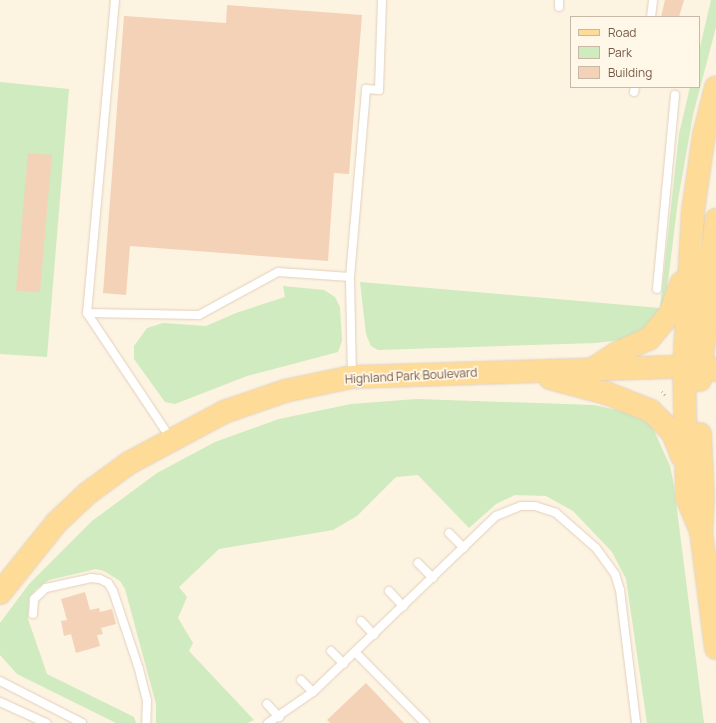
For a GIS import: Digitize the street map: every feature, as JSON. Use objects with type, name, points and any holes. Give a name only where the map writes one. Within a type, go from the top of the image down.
[{"type":"main road","points":[[701,368],[689,261],[693,211],[704,135],[716,87]]},
{"type":"main road","points":[[716,220],[698,394],[701,531],[716,648]]},
{"type":"main road","points":[[591,370],[617,353],[649,339],[670,314],[689,261]]},
{"type":"main road","name":"Highland Park Boulevard","points":[[0,593],[56,523],[88,493],[129,463],[171,439],[224,412],[285,392],[352,377],[524,371],[701,368]]},
{"type":"main road","points":[[524,371],[606,393],[650,411],[673,434],[699,468]]},
{"type":"lane","points":[[115,0],[87,313],[171,439]]},
{"type":"lane","points":[[352,377],[350,277],[366,89],[379,90],[382,0]]},
{"type":"lane","points":[[651,16],[653,0]]},
{"type":"lane","points":[[657,289],[674,95]]},
{"type":"lane","points":[[87,313],[199,315],[278,272],[350,277]]},
{"type":"lane","points":[[268,723],[279,717],[313,692],[344,664],[496,516],[521,506],[540,508],[556,513],[596,548],[609,563],[620,590],[636,723]]},
{"type":"lane","points":[[448,533],[464,548]]},
{"type":"lane","points":[[418,563],[433,578]]},
{"type":"lane","points":[[33,614],[34,599],[46,588],[91,578],[108,583],[113,591],[139,669],[147,700],[146,723]]},
{"type":"lane","points":[[389,591],[403,606]]},
{"type":"lane","points":[[361,621],[374,635]]},
{"type":"lane","points":[[331,651],[344,664]]},
{"type":"lane","points":[[355,652],[425,723]]},
{"type":"lane","points":[[301,680],[313,692]]},
{"type":"lane","points":[[0,681],[82,723]]},
{"type":"lane","points":[[0,702],[46,723]]},
{"type":"lane","points":[[267,704],[279,717]]},
{"type":"green space","points":[[711,0],[716,0],[716,27],[693,115],[678,200],[666,298],[662,310],[650,327],[620,340],[596,343],[378,350],[371,346],[366,334],[360,282],[660,308],[679,134],[690,88],[700,88],[700,47]]},
{"type":"green space","points":[[0,82],[69,89],[47,357],[0,354]]},
{"type":"green space","points":[[283,286],[324,290],[335,297],[340,307],[342,341],[338,352],[247,376],[175,404],[165,402],[134,359],[134,346],[147,328],[163,323],[206,326],[236,313],[285,297]]},
{"type":"green space","points":[[417,399],[594,405],[639,415],[652,426],[670,466],[674,486],[704,723],[647,723],[626,579],[612,552],[573,511],[546,496],[515,495],[496,504],[469,528],[418,475],[396,477],[357,516],[333,530],[219,549],[179,587],[187,597],[178,618],[193,643],[189,651],[254,720],[247,723],[156,723],[156,704],[125,589],[120,581],[104,571],[96,569],[49,580],[36,589],[29,598],[28,619],[47,674],[134,717],[136,723],[116,723],[17,674],[0,655],[0,623],[29,584],[92,521],[157,473],[215,442],[279,419],[351,404]]},
{"type":"building","points":[[665,0],[684,0],[679,16],[661,16]]},
{"type":"building","points":[[227,5],[362,15],[349,174],[334,173],[328,261],[130,246],[126,295],[103,293],[124,16],[226,23]]},
{"type":"building","points":[[28,153],[52,155],[40,293],[16,290]]},
{"type":"building","points":[[85,592],[90,610],[99,608],[100,612],[112,609],[116,624],[101,628],[103,634],[97,635],[100,646],[76,653],[71,634],[64,636],[61,621],[67,620],[61,599]]},
{"type":"building","points":[[366,683],[404,723],[330,723],[327,720]]}]
